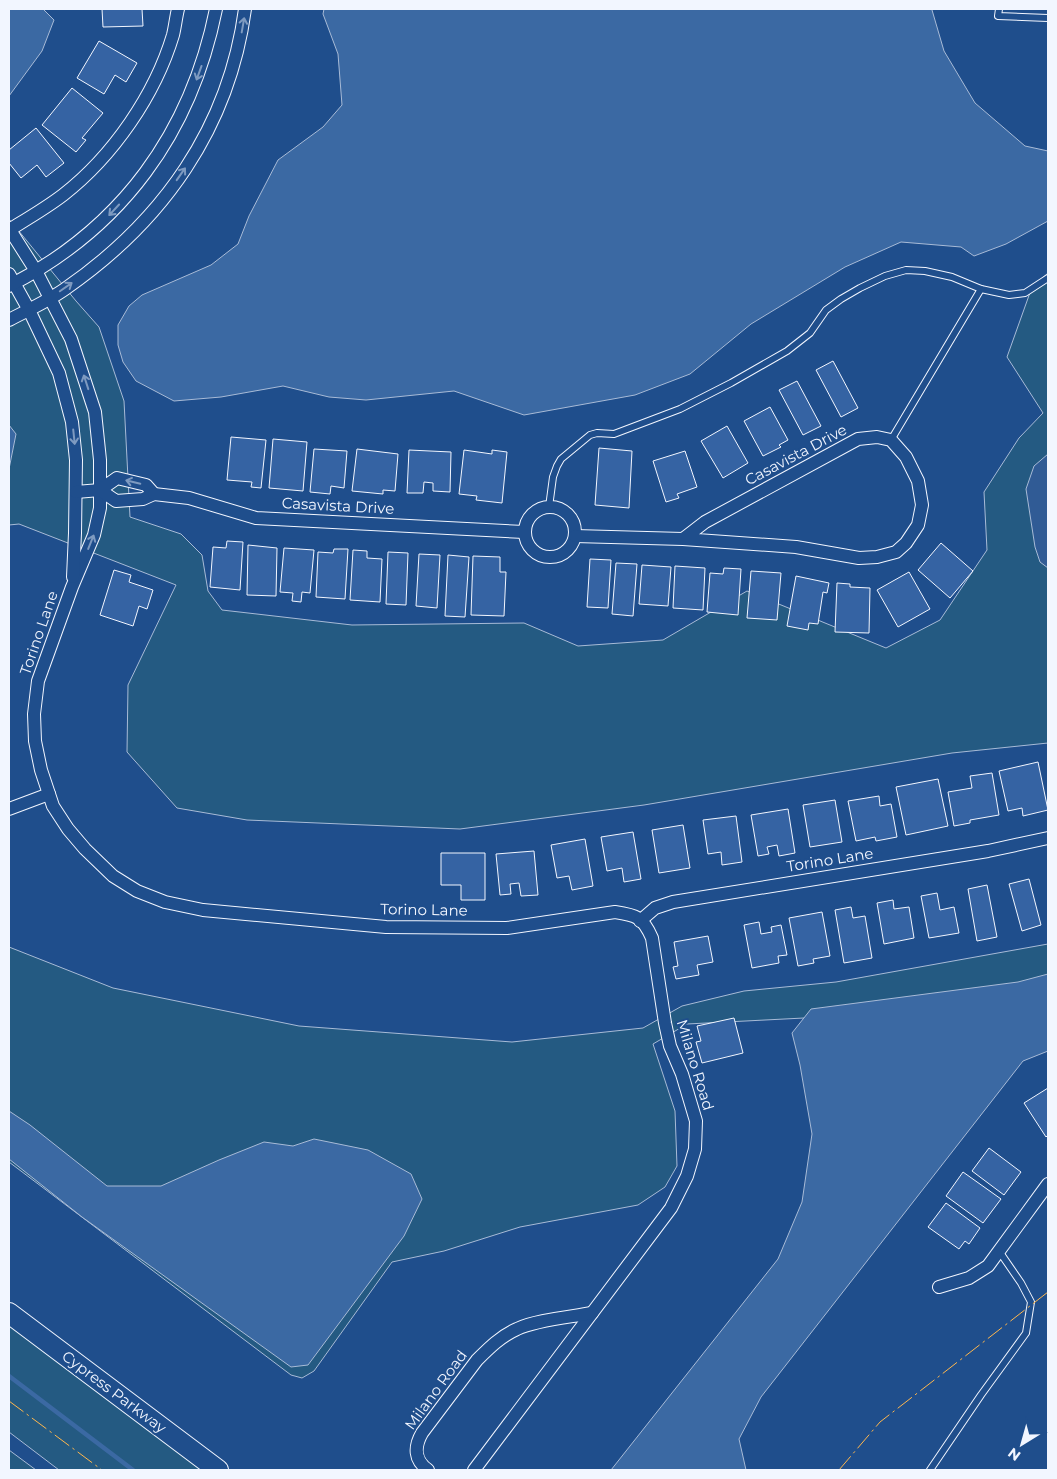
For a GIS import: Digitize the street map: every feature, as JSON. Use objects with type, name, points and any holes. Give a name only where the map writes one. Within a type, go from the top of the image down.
[{"type":"main road","name":"Cypress Parkway","points":[[9,1313],[218,1470]]},
{"type":"street","points":[[9,230],[64,194],[98,163],[125,130],[147,95],[163,62],[173,35],[178,9]]},
{"type":"street","points":[[11,281],[48,264],[80,240],[109,215],[136,185],[170,136],[185,107],[199,72],[216,9]]},
{"type":"street","points":[[9,320],[64,289],[122,244],[150,215],[183,172],[198,148],[222,101],[235,62],[245,9]]},
{"type":"street","name":"Torino Lane","points":[[9,230],[36,270],[71,339],[95,412],[100,460],[100,508],[94,535],[72,587],[38,681],[34,714],[35,741],[41,770],[53,806],[68,829],[85,849],[113,876],[137,891],[165,902],[203,910],[386,927],[506,928],[615,912],[632,914],[640,921],[655,908],[673,902],[988,851],[1048,838]]},
{"type":"street","name":"Torino Lane","points":[[11,281],[29,310],[59,373],[72,422],[76,460],[76,533],[72,587]]},
{"type":"street","name":"Casavista Drive","points":[[684,538],[705,522],[858,440],[877,437],[891,440]]},
{"type":"street","points":[[575,536],[684,538],[796,547],[859,558],[878,557],[896,552],[906,543],[918,525],[922,505],[918,481],[906,457],[891,440]]},
{"type":"street","name":"Casavista Drive","points":[[154,494],[146,485],[118,478],[100,490],[116,501],[143,499],[154,494],[189,498],[256,518],[524,532]]},
{"type":"street","points":[[76,492],[100,490]]},
{"type":"street","points":[[549,507],[560,509],[567,514],[575,528],[575,536],[567,551],[560,556],[552,558],[536,554],[530,548],[524,532],[530,516],[536,511],[549,507]]},
{"type":"street","points":[[9,809],[49,794]]},
{"type":"street","name":"Milano Road","points":[[474,1470],[671,1208],[687,1176],[695,1149],[696,1121],[664,1023],[652,938],[646,925],[640,921]]},
{"type":"street","points":[[939,1287],[969,1278],[988,1266],[1048,1184]]},
{"type":"street","name":"Milano Road","points":[[428,1470],[418,1459],[416,1452],[417,1442],[486,1350],[495,1342],[517,1329],[531,1324],[592,1313]]},
{"type":"lane","points":[[999,9],[998,16],[1048,18]]},
{"type":"lane","points":[[549,507],[553,477],[561,458],[584,440],[597,433],[614,434],[647,422],[680,409],[731,384],[787,351],[810,332],[826,310],[860,288],[885,276],[906,270],[925,271],[952,277],[981,289],[1009,295],[1025,293],[1048,278]]},
{"type":"lane","points":[[891,440],[981,289]]},
{"type":"lane","points":[[930,1470],[1026,1333],[1031,1302],[1021,1283],[999,1252]]},
{"type":"shaded area","points":[[9,9],[43,9],[54,20],[42,51],[9,96]]},
{"type":"shaded area","points":[[324,9],[931,9],[944,51],[975,103],[1025,146],[1048,151],[1048,221],[1006,244],[974,256],[961,247],[901,242],[845,267],[751,324],[690,374],[635,395],[524,415],[454,391],[366,400],[329,397],[283,386],[221,397],[174,401],[136,381],[123,362],[118,345],[118,325],[129,306],[142,295],[211,265],[238,244],[249,216],[278,160],[323,127],[342,105],[338,54],[323,14]]},
{"type":"shaded area","points":[[9,219],[99,327],[124,401],[130,517],[181,534],[202,555],[208,591],[222,610],[352,625],[524,623],[578,646],[663,640],[747,591],[886,648],[940,620],[987,550],[984,492],[1019,438],[1043,413],[1007,357],[1032,287],[1048,273],[1048,743],[952,753],[644,805],[460,829],[247,820],[177,808],[127,752],[128,685],[176,585],[19,524],[9,525]]},
{"type":"shaded area","points":[[9,425],[16,434],[9,469]]},
{"type":"shaded area","points":[[1048,454],[1048,568],[1040,562],[1035,547],[1026,489],[1034,466]]},
{"type":"shaded area","points":[[1048,944],[1048,990],[947,996],[804,1018],[687,1024],[653,1044],[675,1111],[677,1166],[665,1187],[638,1205],[520,1227],[444,1251],[392,1262],[314,1371],[302,1378],[291,1375],[9,1162],[9,947],[113,988],[299,1026],[512,1042],[643,1028],[682,1006],[744,991],[836,982]]},
{"type":"shaded area","points":[[1048,974],[1048,1051],[1023,1061],[761,1397],[739,1439],[746,1470],[611,1470],[778,1259],[802,1202],[812,1134],[800,1065],[792,1033],[811,1009],[1018,982]]},
{"type":"shaded area","points":[[9,1111],[30,1125],[107,1186],[161,1186],[264,1142],[293,1146],[314,1139],[368,1150],[411,1174],[422,1199],[404,1236],[308,1365],[291,1367],[82,1217],[9,1159]]},
{"type":"shaded area","points":[[9,1323],[205,1470],[59,1470],[9,1432]]},
{"type":"shaded area","points":[[9,1450],[36,1470],[9,1470]]},
{"type":"building","points":[[102,9],[142,9],[143,26],[103,27]]},
{"type":"building","points":[[99,41],[137,63],[126,82],[115,75],[104,94],[77,78]]},
{"type":"building","points":[[72,88],[103,113],[82,138],[86,140],[76,152],[42,125]]},
{"type":"building","points":[[36,128],[64,163],[46,177],[37,165],[21,178],[9,163],[9,150]]},
{"type":"building","points":[[833,361],[858,408],[841,417],[816,370]]},
{"type":"building","points":[[797,381],[821,426],[803,435],[779,390]]},
{"type":"building","points":[[770,407],[788,440],[779,445],[781,447],[763,456],[744,421]]},
{"type":"building","points":[[727,426],[748,463],[723,478],[701,441]]},
{"type":"building","points":[[231,437],[266,440],[261,488],[251,487],[252,482],[227,480]]},
{"type":"building","points":[[273,439],[307,442],[303,491],[269,488]]},
{"type":"building","points":[[599,448],[632,451],[629,508],[595,505]]},
{"type":"building","points":[[314,449],[347,451],[344,488],[331,486],[330,494],[310,492]]},
{"type":"building","points":[[357,449],[398,454],[395,491],[383,490],[383,494],[352,491]]},
{"type":"building","points":[[409,450],[451,452],[450,492],[433,491],[433,483],[424,482],[423,493],[407,493]]},
{"type":"building","points":[[464,450],[492,454],[492,450],[507,452],[502,503],[476,500],[477,496],[459,494]]},
{"type":"building","points":[[685,451],[697,487],[677,494],[679,498],[666,502],[653,461]]},
{"type":"building","points":[[227,541],[243,542],[240,590],[210,587],[213,547],[226,548]]},
{"type":"building","points":[[941,543],[973,571],[950,598],[918,570]]},
{"type":"building","points":[[248,545],[277,548],[276,596],[247,595]]},
{"type":"building","points":[[284,548],[314,550],[310,593],[302,592],[301,602],[292,601],[293,593],[280,592]]},
{"type":"building","points":[[334,549],[348,549],[345,599],[316,597],[318,552],[333,553]]},
{"type":"building","points":[[353,550],[367,551],[367,558],[382,559],[380,602],[350,600]]},
{"type":"building","points":[[388,552],[408,553],[406,605],[386,604]]},
{"type":"building","points":[[419,554],[440,555],[437,608],[416,606]]},
{"type":"building","points":[[448,555],[469,557],[465,617],[445,616]]},
{"type":"building","points":[[473,556],[500,557],[500,572],[506,572],[504,616],[471,615]]},
{"type":"building","points":[[590,559],[611,560],[608,608],[587,607]]},
{"type":"building","points":[[616,563],[637,564],[633,616],[612,614]]},
{"type":"building","points":[[642,565],[671,567],[668,606],[639,604]]},
{"type":"building","points":[[675,566],[705,568],[703,610],[673,608]]},
{"type":"building","points":[[724,568],[741,569],[738,615],[707,612],[710,573],[723,574]]},
{"type":"building","points":[[114,570],[131,575],[129,582],[153,590],[147,609],[139,606],[133,626],[100,615]]},
{"type":"building","points":[[751,571],[781,573],[777,620],[747,618]]},
{"type":"building","points":[[909,572],[930,609],[898,627],[877,590]]},
{"type":"building","points":[[796,576],[829,583],[827,593],[823,592],[818,624],[809,623],[808,630],[787,626]]},
{"type":"building","points":[[837,583],[850,584],[850,587],[870,588],[869,633],[835,632]]},
{"type":"building","points":[[1038,762],[1048,810],[1023,816],[1022,808],[1008,811],[999,771]]},
{"type":"building","points":[[992,773],[999,815],[970,820],[970,823],[954,826],[948,792],[972,788],[970,776]]},
{"type":"building","points":[[938,779],[948,826],[906,835],[896,787]]},
{"type":"building","points":[[879,796],[880,806],[891,804],[897,837],[876,841],[875,837],[856,841],[848,801]]},
{"type":"building","points":[[835,800],[842,842],[810,847],[803,805]]},
{"type":"building","points":[[788,809],[795,853],[779,856],[777,845],[767,847],[769,854],[758,856],[751,815]]},
{"type":"building","points":[[736,816],[742,862],[722,865],[721,852],[708,854],[703,820]]},
{"type":"building","points":[[683,825],[690,868],[659,873],[652,830]]},
{"type":"building","points":[[633,832],[641,879],[624,882],[622,868],[607,871],[601,837]]},
{"type":"building","points":[[585,839],[593,886],[572,890],[569,876],[557,878],[551,845]]},
{"type":"building","points":[[534,851],[538,895],[521,896],[519,883],[510,884],[511,894],[500,895],[496,854]]},
{"type":"building","points":[[441,853],[485,853],[485,900],[461,900],[461,885],[441,885]]},
{"type":"building","points":[[1029,879],[1041,925],[1022,931],[1009,884]]},
{"type":"building","points":[[987,885],[997,937],[977,941],[968,889]]},
{"type":"building","points":[[937,893],[940,910],[954,907],[959,933],[929,938],[921,896]]},
{"type":"building","points":[[893,900],[894,909],[909,907],[914,938],[884,944],[877,903]]},
{"type":"building","points":[[851,907],[853,918],[865,916],[872,958],[844,963],[835,910]]},
{"type":"building","points":[[822,912],[830,956],[813,959],[814,963],[798,966],[789,918]]},
{"type":"building","points":[[759,922],[761,934],[772,932],[771,927],[781,925],[787,955],[778,956],[779,963],[752,968],[744,925]]},
{"type":"building","points":[[708,936],[713,962],[697,965],[699,975],[676,979],[673,967],[678,966],[674,942]]},
{"type":"building","points":[[734,1018],[743,1053],[702,1063],[696,1042],[701,1041],[697,1026]]},
{"type":"building","points":[[1048,1088],[1048,1135],[1046,1137],[1024,1103]]},
{"type":"building","points":[[989,1148],[1021,1172],[1004,1195],[972,1171]]},
{"type":"building","points":[[963,1172],[1001,1199],[983,1223],[946,1196]]},
{"type":"building","points":[[946,1203],[980,1228],[969,1244],[965,1241],[959,1249],[928,1227]]},
{"type":"waterway","points":[[9,1376],[133,1470]]},
{"type":"power","points":[[839,1470],[880,1422],[1048,1292]]},
{"type":"power","points":[[9,1401],[102,1470]]}]
